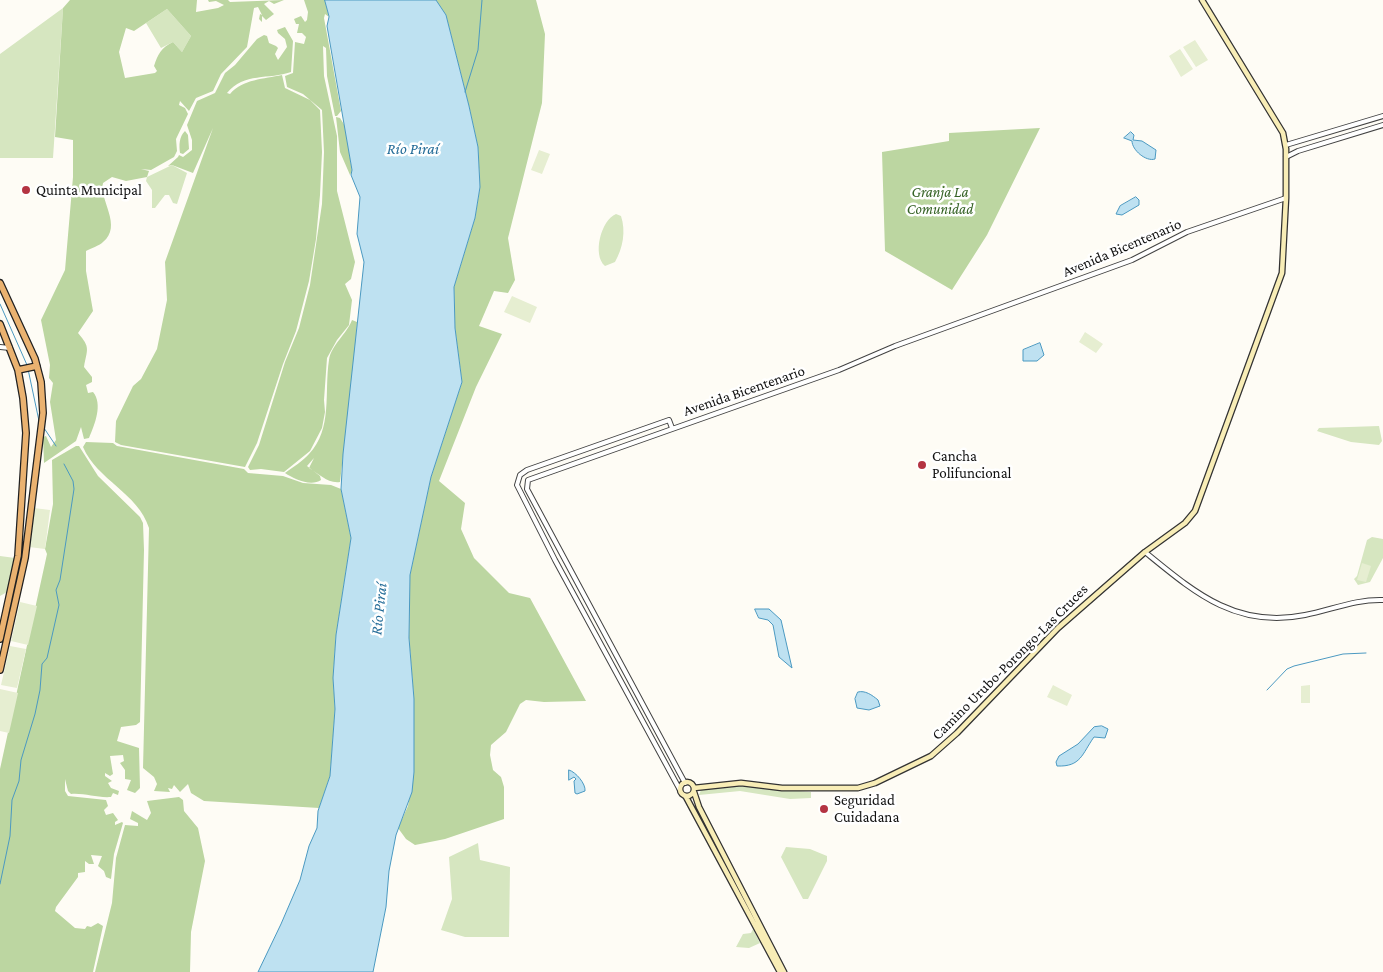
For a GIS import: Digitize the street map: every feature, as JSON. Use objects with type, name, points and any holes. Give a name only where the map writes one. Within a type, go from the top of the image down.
[{"type":"highway","points":[[0,283],[25,334],[36,366],[43,399],[41,437],[25,558],[0,670]]},
{"type":"highway","points":[[0,639],[18,556],[26,433],[20,370],[1,329]]},
{"type":"highway","points":[[20,370],[36,366]]},
{"type":"main road","points":[[1202,0],[1280,127],[1286,145]]},
{"type":"main road","name":"Camino Urubo-Porongo-Las Cruces","points":[[694,790],[741,783],[782,788],[858,788],[875,783],[931,756],[956,733],[1058,628],[1145,552],[1185,523],[1195,511],[1201,497],[1282,273],[1286,198],[1286,145]]},
{"type":"main road","points":[[779,968],[699,807],[692,784],[685,782],[680,790],[686,797],[779,968],[784,972]]},
{"type":"main road","points":[[686,797],[694,790]]},
{"type":"street","points":[[1286,145],[1383,116]]},
{"type":"street","points":[[1286,157],[1298,151],[1383,124]]},
{"type":"street","name":"Avenida Bicentenario","points":[[527,489],[527,482],[530,478],[839,370],[899,345],[1132,260],[1187,232],[1286,198]]},
{"type":"street","points":[[0,347],[4,346],[11,349]]},
{"type":"street","name":"Avenida Bicentenario","points":[[520,493],[518,479],[527,470],[670,420],[672,428]]},
{"type":"street","points":[[664,422],[667,430]]},
{"type":"street","points":[[637,431],[640,439]]},
{"type":"street","points":[[631,433],[634,441]]},
{"type":"street","points":[[680,790],[520,493],[527,489],[674,765],[685,782]]},
{"type":"street","points":[[534,519],[536,514],[541,514]]},
{"type":"street","points":[[1145,552],[1197,594],[1222,606],[1250,615],[1295,617],[1361,601],[1383,600]]},
{"type":"street","points":[[555,560],[563,556]]},
{"type":"street","points":[[653,743],[660,739]]},
{"type":"street","points":[[667,769],[674,765]]},
{"type":"green space","points":[[70,0],[197,0],[196,12],[224,5],[216,1],[209,2],[208,0],[228,0],[230,2],[284,0],[274,4],[269,1],[264,4],[274,14],[266,20],[262,16],[262,22],[259,19],[260,14],[262,15],[258,7],[254,8],[247,47],[221,74],[213,91],[196,98],[189,111],[180,101],[179,105],[185,108],[188,114],[176,139],[177,151],[174,157],[151,170],[141,169],[149,171],[147,177],[126,181],[112,177],[103,183],[111,228],[109,236],[103,242],[86,251],[86,271],[93,311],[78,333],[85,342],[87,349],[84,367],[92,377],[92,382],[86,385],[88,393],[93,392],[96,397],[97,414],[89,438],[84,439],[81,427],[76,441],[44,463],[43,437],[46,436],[51,447],[56,440],[50,402],[53,383],[49,378],[50,365],[41,320],[65,270],[73,177],[73,140],[55,137],[63,8]],"holes":[[[167,9],[191,36],[182,52],[173,42],[163,49],[154,66],[157,71],[155,73],[125,78],[119,52],[126,28],[134,31]]]},
{"type":"green space","points":[[304,0],[325,0],[329,17],[325,14],[324,18],[341,111],[337,116],[335,116],[327,76],[326,48],[323,46],[324,76],[337,136],[337,191],[355,262],[351,279],[345,284],[352,300],[349,325],[337,340],[327,358],[325,412],[322,428],[310,451],[284,472],[261,469],[250,470],[248,467],[259,445],[285,362],[299,328],[310,285],[322,204],[324,152],[322,110],[303,94],[287,87],[285,76],[293,73],[295,42],[304,44],[306,37],[302,33],[297,33],[299,24],[296,24],[294,19],[301,16],[305,22],[307,20],[308,12]]},
{"type":"green space","points":[[436,0],[536,0],[545,34],[542,103],[508,238],[515,280],[508,293],[494,291],[479,326],[502,334],[476,387],[439,481],[465,503],[461,529],[474,558],[509,593],[530,598],[586,701],[544,702],[526,700],[520,704],[506,732],[491,745],[490,755],[493,770],[501,777],[504,787],[504,819],[445,839],[415,845],[406,839],[398,828],[408,806],[414,772],[414,699],[409,638],[410,575],[431,477],[462,382],[455,328],[454,287],[475,218],[480,187],[478,147],[469,106],[446,15]]},
{"type":"green space","points":[[63,8],[53,158],[0,158],[0,54]]},
{"type":"green space","points":[[167,9],[191,36],[182,52],[173,42],[161,48],[146,23]]},
{"type":"green space","points":[[285,27],[293,41],[291,72],[249,79],[234,86],[227,93],[230,94],[247,82],[282,75],[285,88],[310,100],[320,110],[322,152],[320,195],[316,239],[309,281],[296,331],[257,443],[245,467],[121,445],[115,442],[116,421],[133,386],[141,379],[157,349],[167,300],[165,262],[213,128],[193,173],[172,165],[168,166],[179,155],[183,157],[192,150],[192,140],[187,125],[197,101],[215,93],[225,73],[235,65],[257,39],[264,35],[267,36],[269,43],[278,48],[275,54],[278,60],[287,47],[285,39],[277,30]]},
{"type":"green space","points":[[1195,40],[1208,60],[1196,67],[1183,47]]},
{"type":"green space","points":[[1180,49],[1193,69],[1181,77],[1169,56]]},
{"type":"green space","points":[[336,117],[340,118],[345,126],[352,171],[350,175],[340,152]]},
{"type":"green space","name":"Granja La Comunidad","points":[[1040,128],[987,235],[952,290],[885,251],[882,152],[949,141],[949,133]]},
{"type":"green space","points":[[185,131],[188,135],[189,149],[183,154],[180,153],[180,144]]},
{"type":"green space","points":[[539,150],[550,154],[542,174],[531,170]]},
{"type":"green space","points":[[172,165],[187,173],[177,204],[173,203],[169,195],[165,195],[155,208],[152,208],[152,190],[146,181],[147,177]]},
{"type":"green space","points":[[616,214],[621,216],[623,222],[622,245],[615,262],[605,266],[599,254],[600,238],[606,223]]},
{"type":"green space","points":[[512,296],[537,307],[530,323],[504,312]]},
{"type":"green space","points":[[352,320],[357,322],[356,345],[340,482],[327,480],[312,470],[320,476],[321,480],[312,483],[298,480],[285,473],[309,454],[317,444],[322,433],[325,422],[330,355]]},
{"type":"green space","points":[[1085,332],[1103,344],[1096,353],[1079,342]]},
{"type":"green space","points":[[1379,426],[1382,441],[1379,445],[1351,442],[1317,431],[1319,428]]},
{"type":"green space","points":[[86,442],[113,443],[117,446],[244,469],[248,473],[283,476],[303,483],[331,485],[341,489],[351,538],[336,635],[333,678],[335,709],[330,776],[319,808],[204,801],[191,793],[188,784],[180,792],[174,785],[172,789],[168,788],[170,792],[154,791],[157,784],[154,777],[143,768],[149,528],[144,516],[136,505],[89,459],[83,447]]},
{"type":"green space","points":[[79,446],[98,476],[140,517],[143,523],[140,722],[136,725],[121,727],[117,741],[139,748],[140,788],[135,793],[127,790],[131,780],[125,779],[125,770],[120,763],[124,761],[123,755],[110,756],[113,774],[110,776],[105,773],[105,776],[112,781],[108,783],[111,788],[119,791],[118,795],[113,793],[111,797],[106,797],[71,794],[68,791],[65,779],[65,791],[68,796],[106,800],[108,806],[104,810],[106,815],[113,813],[118,820],[115,822],[115,825],[123,823],[114,854],[111,879],[106,877],[104,871],[98,866],[102,856],[91,855],[94,864],[89,864],[85,861],[85,872],[78,873],[78,877],[55,911],[75,928],[85,929],[87,926],[91,927],[98,923],[103,926],[93,972],[0,972],[0,769],[47,554],[45,549],[53,504],[52,460]]},
{"type":"green space","points":[[34,508],[50,510],[45,549],[29,547]]},
{"type":"green space","points":[[1372,537],[1383,539],[1383,558],[1370,582],[1358,585],[1354,579],[1357,576],[1367,540]]},
{"type":"green space","points":[[0,556],[15,558],[7,592],[0,596]]},
{"type":"green space","points":[[1362,563],[1371,566],[1366,582],[1357,580]]},
{"type":"green space","points":[[20,602],[37,606],[28,645],[11,641]]},
{"type":"green space","points":[[10,646],[26,649],[17,688],[1,685]]},
{"type":"green space","points":[[1053,685],[1072,695],[1067,706],[1047,697]]},
{"type":"green space","points":[[1310,685],[1310,703],[1301,703],[1301,686]]},
{"type":"green space","points":[[0,689],[18,693],[9,733],[0,731]]},
{"type":"green space","points":[[739,786],[811,792],[811,798],[790,799],[740,791],[699,795],[701,790]]},
{"type":"green space","points":[[179,797],[183,800],[184,811],[198,828],[205,861],[191,932],[190,972],[95,972],[112,903],[116,858],[125,825],[138,826],[138,823],[130,819],[132,811],[147,820],[151,813],[147,801]]},
{"type":"green space","points":[[478,843],[480,860],[510,867],[509,937],[465,937],[441,930],[452,899],[449,857]]},
{"type":"green space","points":[[786,847],[810,849],[827,856],[827,861],[808,899],[803,899],[781,857]]},
{"type":"green space","points":[[753,929],[760,943],[749,948],[736,947],[743,934],[751,933]]},
{"type":"water","name":"Río Piraí","points":[[325,0],[436,0],[446,15],[469,106],[478,147],[480,187],[475,218],[454,287],[455,328],[462,382],[431,477],[410,575],[409,638],[414,699],[414,772],[412,792],[396,835],[389,871],[386,907],[373,972],[258,972],[300,880],[309,846],[317,828],[318,811],[330,776],[335,709],[333,678],[336,635],[351,538],[341,489],[343,454],[364,262],[357,234],[360,197],[351,175],[352,170],[327,26],[329,17]]},
{"type":"water","points":[[1131,132],[1134,135],[1133,140],[1142,141],[1156,150],[1155,159],[1144,157],[1134,148],[1132,141],[1124,138]]},
{"type":"water","points":[[1136,197],[1139,200],[1139,205],[1122,215],[1116,214],[1120,206]]},
{"type":"water","points":[[1040,343],[1044,355],[1037,361],[1023,361],[1023,350]]},
{"type":"water","points":[[755,609],[769,609],[781,620],[792,668],[779,657],[773,625],[768,620],[759,618]]},
{"type":"water","points":[[858,692],[871,695],[878,700],[880,706],[869,710],[857,708],[855,699]]},
{"type":"water","points":[[1102,726],[1108,729],[1105,738],[1094,737],[1076,762],[1065,766],[1057,766],[1056,762],[1059,756],[1078,744],[1094,727]]},
{"type":"water","points":[[569,770],[580,779],[585,791],[575,793],[574,781],[576,779],[574,777],[569,780]]},
{"type":"waterway","name":"Río Piraí","points":[[465,92],[478,50],[482,0]]},
{"type":"waterway","points":[[0,304],[27,365]]},
{"type":"waterway","points":[[28,369],[39,421]]},
{"type":"waterway","points":[[44,428],[56,446]]},
{"type":"waterway","points":[[0,884],[10,836],[12,800],[19,781],[21,760],[35,714],[40,690],[42,664],[47,658],[59,605],[56,590],[60,580],[74,489],[73,481],[64,464]]},
{"type":"waterway","points":[[1267,690],[1287,669],[1294,666],[1343,654],[1366,653]]},
{"type":"place","name":"Quinta Municipal","points":[[26,190]]},
{"type":"place","name":"Cancha Polifuncional","points":[[922,465]]},
{"type":"place","name":"Seguridad Cuidadana","points":[[824,809]]}]
